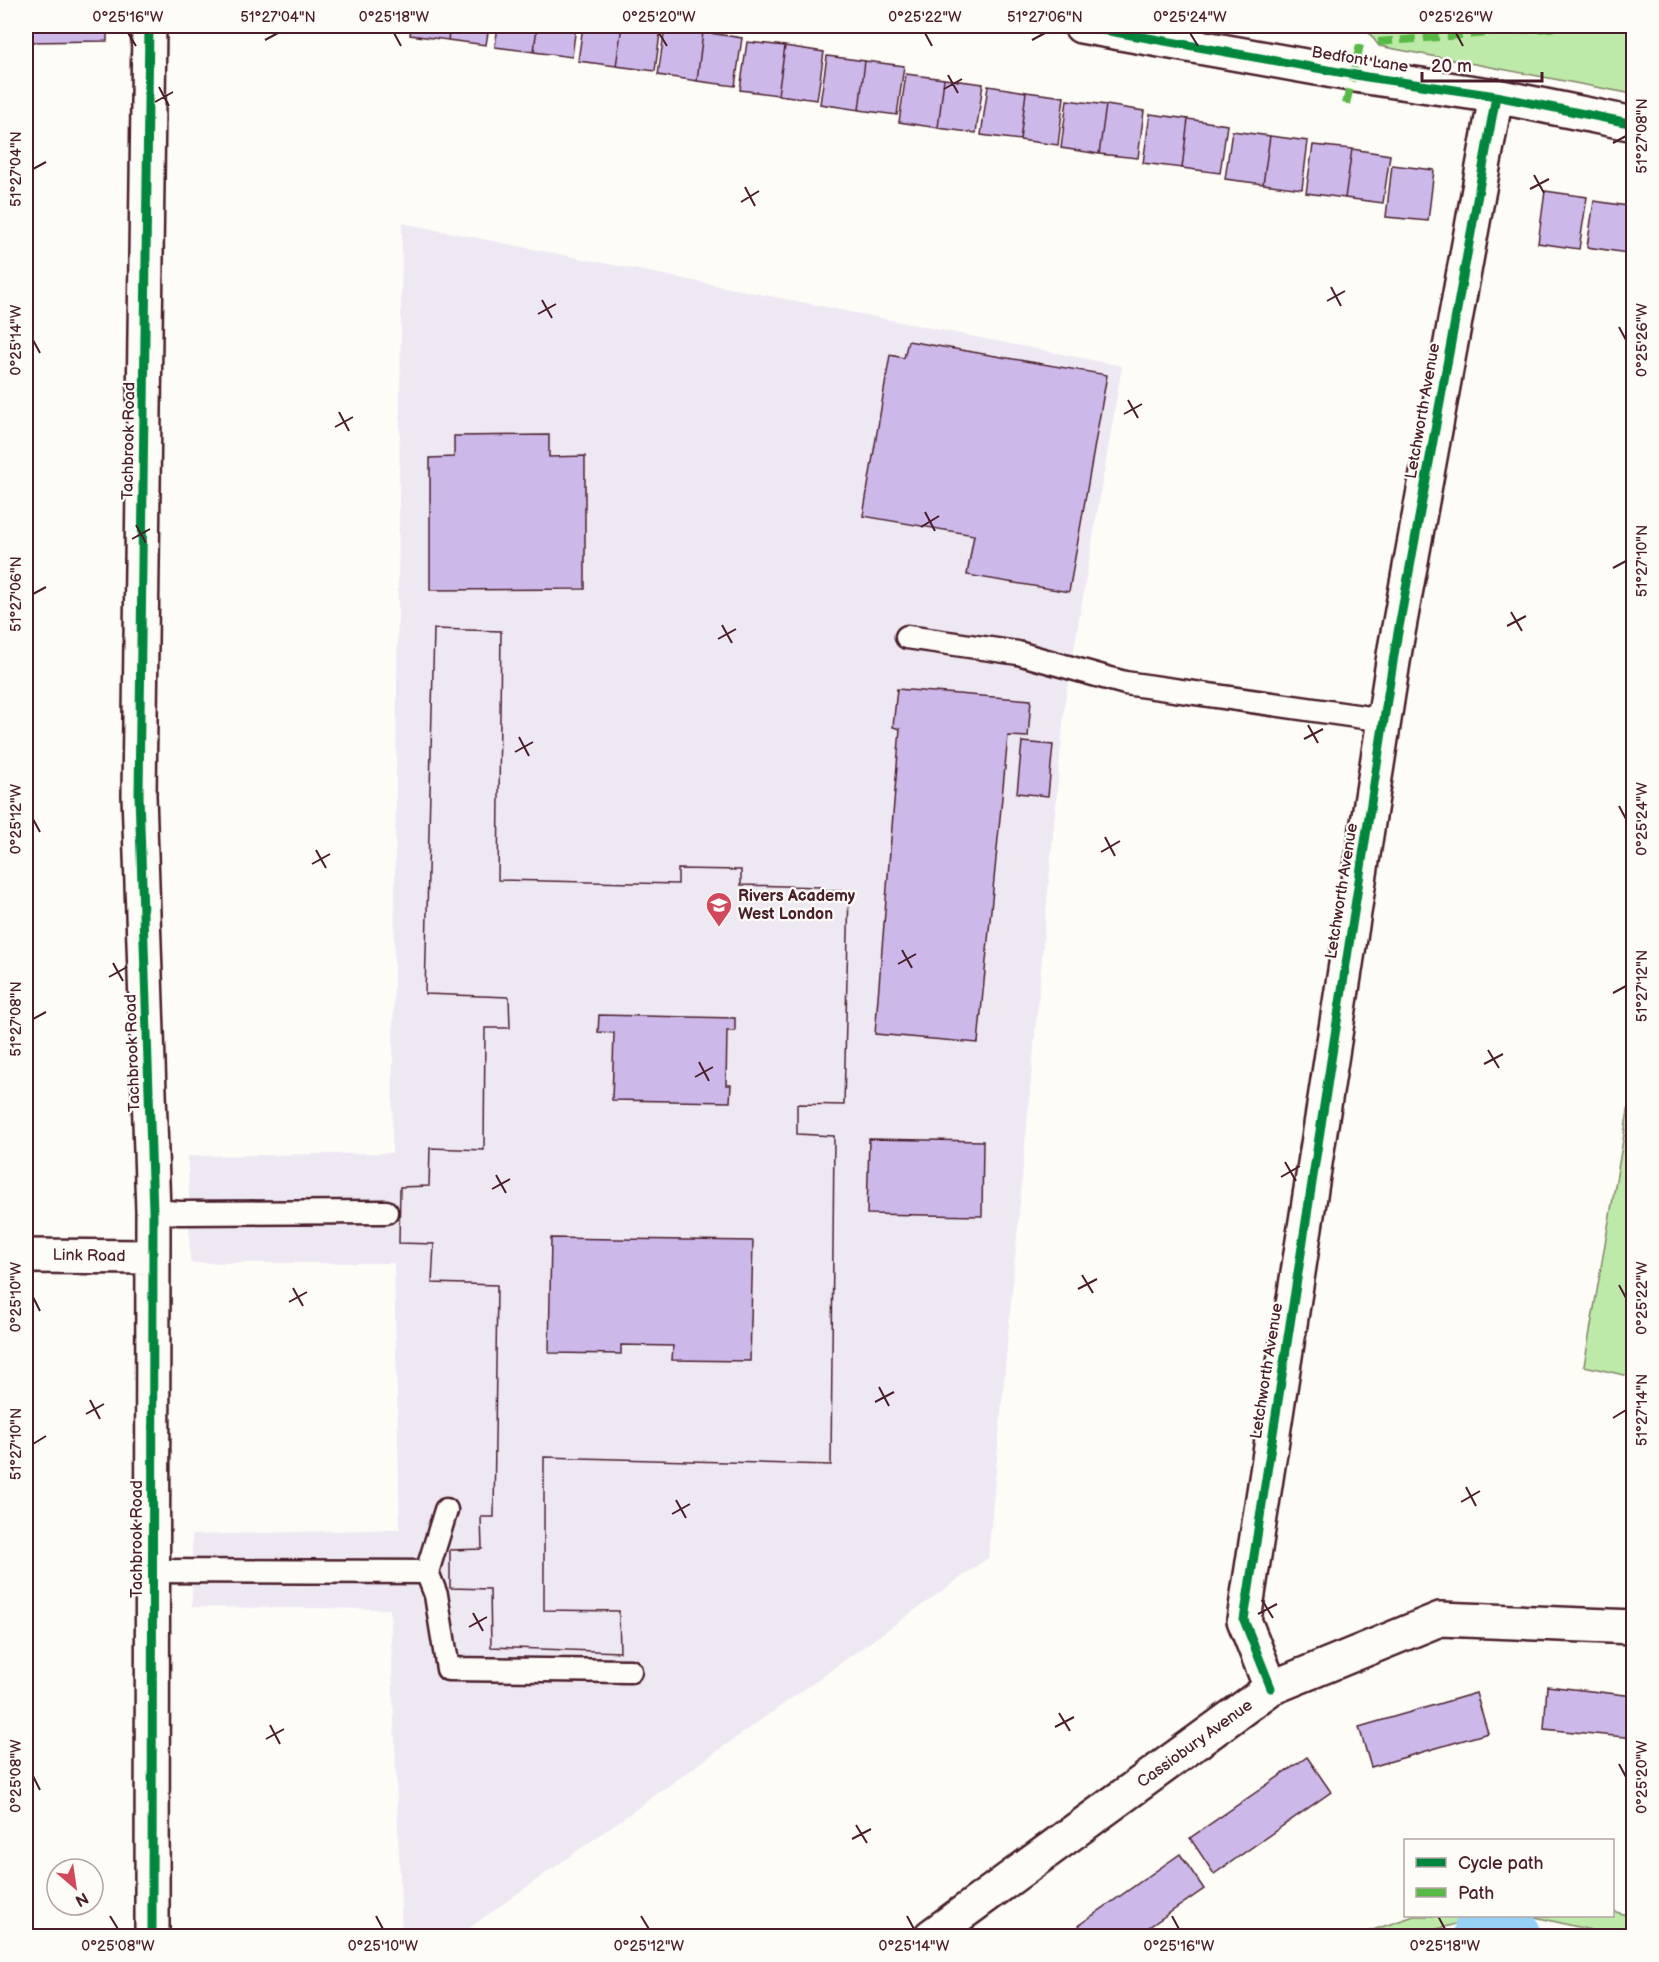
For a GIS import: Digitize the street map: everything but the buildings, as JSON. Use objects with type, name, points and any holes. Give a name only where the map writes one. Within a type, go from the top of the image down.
[{"type":"street","name":"Tachbrook Road","points":[[148,26],[140,795],[153,1211],[152,1936]]},
{"type":"street","name":"Bedfont Lane","points":[[1081,26],[1353,74],[1496,96],[1634,124]]},
{"type":"street","name":"Letchworth Avenue","points":[[1271,1688],[1244,1620],[1395,649],[1496,96]]},
{"type":"street","name":"Link Road","points":[[26,1256],[152,1257]]},
{"type":"street","name":"Cassiobury Avenue","points":[[931,1936],[1271,1688],[1440,1619],[1634,1627]]},
{"type":"lane","points":[[907,638],[1017,653],[1125,683],[1384,720]]},
{"type":"lane","points":[[153,1211],[386,1212]]},
{"type":"lane","points":[[446,1510],[427,1572],[436,1595],[448,1669],[630,1671]]},
{"type":"lane","points":[[152,1570],[427,1572]]},
{"type":"shaded area","name":"Rivers Academy West London","points":[[402,223],[1122,366],[1065,702],[988,1558],[458,1936],[402,1936],[390,1609],[192,1607],[192,1535],[400,1529],[394,1263],[190,1263],[188,1156],[392,1153]]},
{"type":"green space","points":[[1364,26],[1633,26],[1633,94],[1379,46]]},
{"type":"green space","points":[[1633,1082],[1633,1377],[1584,1366]]},
{"type":"green space","points":[[1614,1911],[1633,1917],[1633,1936],[1616,1936],[1535,1917],[1614,1917]]},
{"type":"green space","points":[[1411,1917],[1481,1917],[1411,1936],[1355,1936]]},
{"type":"waterway","points":[[1489,1936],[1505,1936]]},
{"type":"marked path","points":[[1378,42],[1573,26]]},
{"type":"marked path","points":[[1346,104],[1360,45]]},
{"type":"cycle path","points":[[149,26],[139,795],[153,1211],[152,1936]]},
{"type":"cycle path","points":[[1081,26],[1367,77],[1496,96],[1634,124]]},
{"type":"cycle path","points":[[1271,1688],[1244,1620],[1395,649],[1496,96]]},
{"type":"place","name":"Rivers Academy West London","points":[[719,928]]}]
